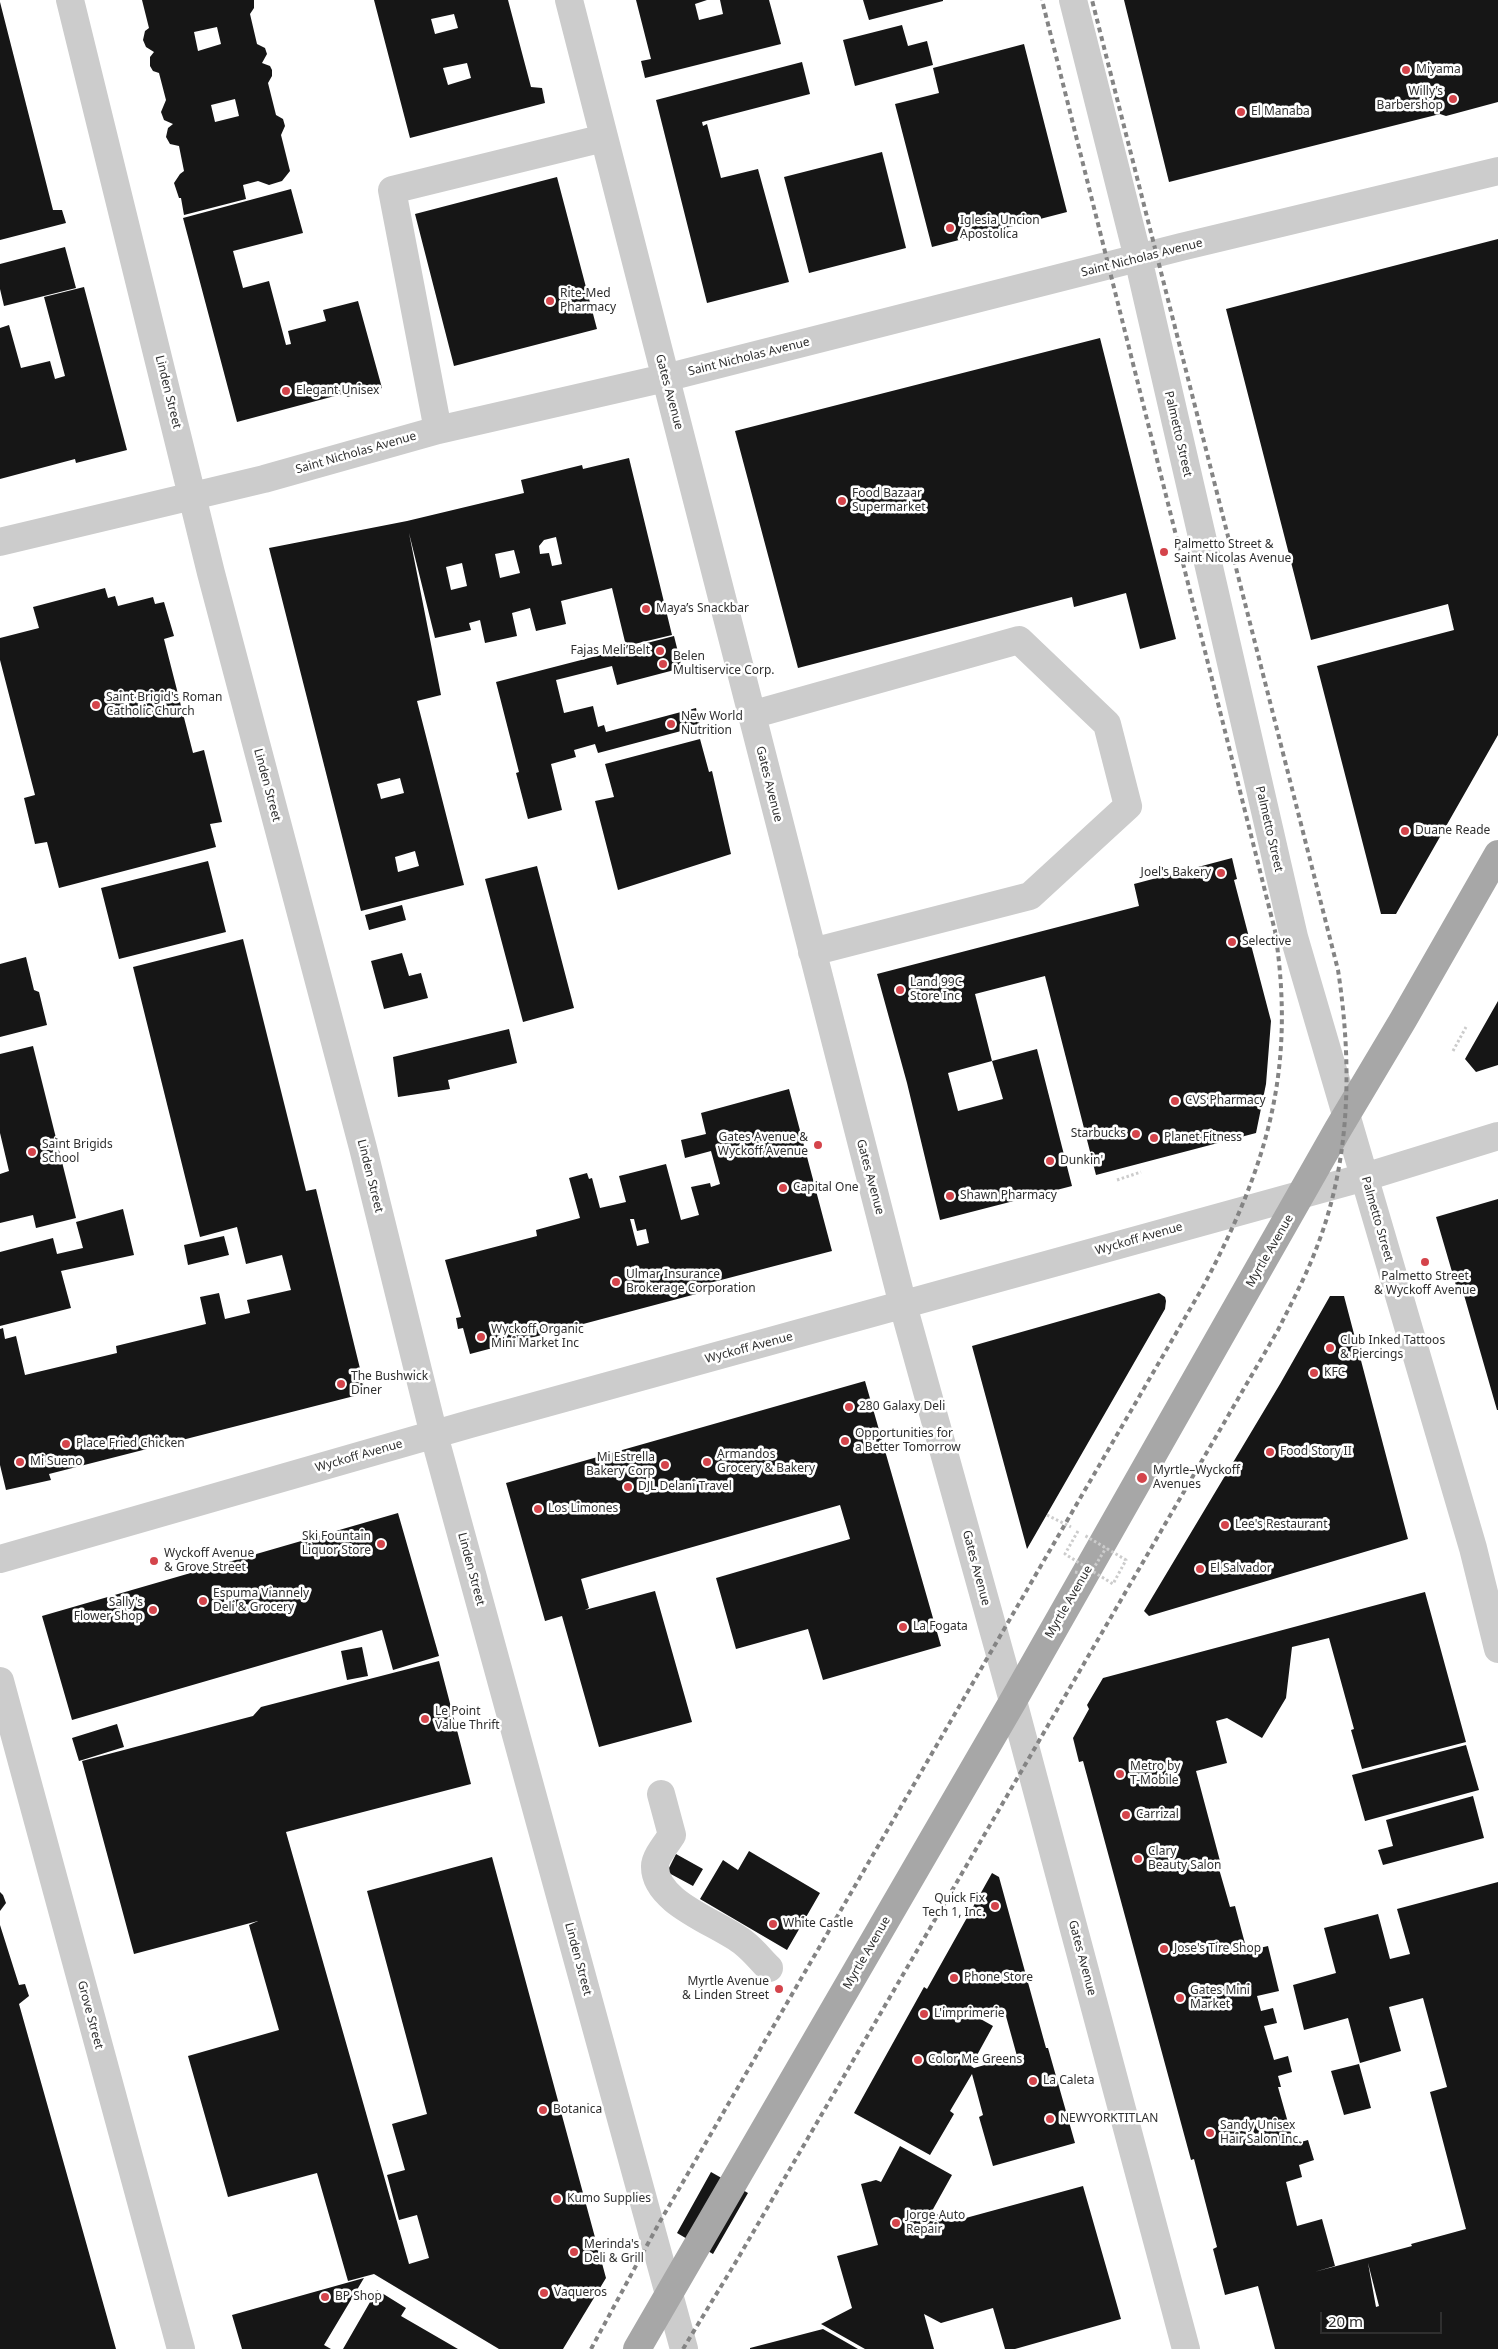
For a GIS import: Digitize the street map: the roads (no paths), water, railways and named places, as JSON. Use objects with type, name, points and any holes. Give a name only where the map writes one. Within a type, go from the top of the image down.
[{"type":"main road","name":"Myrtle Avenue","points":[[637,2349],[1012,1701],[1347,1114],[1498,854]]},
{"type":"street","name":"Linden Street","points":[[70,0],[211,573],[363,1148],[434,1434],[684,2349]]},
{"type":"street","name":"Gates Avenue","points":[[569,0],[903,1305],[1012,1701],[1186,2349]]},
{"type":"street","name":"Palmetto Street","points":[[1073,0],[1138,258],[1294,938],[1473,1548],[1498,1649]]},
{"type":"street","points":[[438,430],[392,190],[604,138]]},
{"type":"street","name":"Saint Nicholas Avenue","points":[[0,542],[264,479],[438,430],[665,378],[1138,258],[1498,171]]},
{"type":"street","points":[[751,715],[1019,640],[1107,724],[1121,778],[1128,806],[1030,896],[812,952]]},
{"type":"street","name":"Wyckoff Avenue","points":[[0,1559],[434,1434],[1303,1194],[1498,1136]]},
{"type":"street","name":"Grove Street","points":[[0,1681],[181,2349]]},
{"type":"street","points":[[661,1794],[672,1836],[655,1864],[657,1880],[666,1893],[744,1943],[769,1968]]},
{"type":"railway","points":[[591,2349],[658,2225],[1204,1285],[1245,1198],[1260,1156],[1271,1114],[1279,1072],[1282,1028],[1281,981],[1275,931],[1042,0]]},
{"type":"railway","points":[[683,2349],[737,2260],[1278,1330],[1318,1244],[1329,1211],[1343,1143],[1347,1074],[1343,1005],[1338,970],[1092,0]]},
{"type":"place","name":"Miyama","points":[[1406,70]]},
{"type":"place","name":"Willy’s Barbershop","points":[[1453,99]]},
{"type":"place","name":"El Manaba","points":[[1241,112]]},
{"type":"place","name":"Iglesia Uncion Apostolica","points":[[950,228]]},
{"type":"place","name":"Rite-Med Pharmacy","points":[[550,301]]},
{"type":"place","name":"Elegant Unisex","points":[[286,391]]},
{"type":"place","name":"Food Bazaar Supermarket","points":[[842,501]]},
{"type":"place","name":"Palmetto Street & Saint Nicolas Avenue","points":[[1164,552]]},
{"type":"place","name":"Maya’s Snackbar","points":[[646,609]]},
{"type":"place","name":"Fajas Meli’Belt","points":[[660,651]]},
{"type":"place","name":"Belen Multiservice Corp.","points":[[663,664]]},
{"type":"place","name":"Saint Brigid's Roman Catholic Church","points":[[96,705]]},
{"type":"place","name":"New World Nutrition","points":[[671,724]]},
{"type":"place","name":"Duane Reade","points":[[1405,831]]},
{"type":"place","name":"Joel's Bakery","points":[[1221,873]]},
{"type":"place","name":"Selective","points":[[1232,942]]},
{"type":"place","name":"Land 99C Store Inc","points":[[900,990]]},
{"type":"place","name":"CVS Pharmacy","points":[[1175,1101]]},
{"type":"place","name":"Starbucks","points":[[1136,1134]]},
{"type":"place","name":"Planet Fitness","points":[[1154,1138]]},
{"type":"place","name":"Gates Avenue & Wyckoff Avenue","points":[[818,1145]]},
{"type":"place","name":"Saint Brigids School","points":[[32,1152]]},
{"type":"place","name":"Dunkin'","points":[[1050,1161]]},
{"type":"place","name":"Capital One","points":[[783,1188]]},
{"type":"place","name":"Shawn Pharmacy","points":[[950,1196]]},
{"type":"place","name":"Palmetto Street & Wyckoff Avenue","points":[[1425,1262]]},
{"type":"place","name":"Ulmar Insurance Brokerage Corporation","points":[[616,1282]]},
{"type":"place","name":"Wyckoff Organic Mini Market Inc","points":[[481,1337]]},
{"type":"place","name":"Club Inked Tattoos & Piercings","points":[[1330,1348]]},
{"type":"place","name":"KFC","points":[[1314,1373]]},
{"type":"place","name":"The Bushwick Diner","points":[[341,1384]]},
{"type":"place","name":"280 Galaxy Deli","points":[[849,1407]]},
{"type":"place","name":"Opportunities for a Better Tomorrow","points":[[845,1441]]},
{"type":"place","name":"Place Fried Chicken","points":[[66,1444]]},
{"type":"place","name":"Food Story II","points":[[1270,1452]]},
{"type":"place","name":"Mi Sueno","points":[[20,1462]]},
{"type":"place","name":"Armandos Grocery & Bakery","points":[[707,1462]]},
{"type":"place","name":"Mi Estrella Bakery Corp","points":[[665,1465]]},
{"type":"place","name":"Myrtle–Wyckoff Avenues","points":[[1142,1478]]},
{"type":"place","name":"DJL Delani Travel","points":[[628,1487]]},
{"type":"place","name":"Los Limones","points":[[538,1509]]},
{"type":"place","name":"Lee's Restaurant","points":[[1225,1525]]},
{"type":"place","name":"Ski Fountain Liquor Store","points":[[381,1544]]},
{"type":"place","name":"Wyckoff Avenue & Grove Street","points":[[154,1561]]},
{"type":"place","name":"El Salvador","points":[[1200,1569]]},
{"type":"place","name":"Espuma Viannely Deli & Grocery","points":[[203,1601]]},
{"type":"place","name":"Sally's Flower Shop","points":[[153,1610]]},
{"type":"place","name":"La Fogata","points":[[903,1627]]},
{"type":"place","name":"Le Point Value Thrift","points":[[425,1719]]},
{"type":"place","name":"Metro by T-Mobile","points":[[1120,1774]]},
{"type":"place","name":"Carrizal","points":[[1126,1815]]},
{"type":"place","name":"Clary Beauty Salon","points":[[1138,1859]]},
{"type":"place","name":"Quick Fix Tech 1, Inc.","points":[[995,1906]]},
{"type":"place","name":"White Castle","points":[[773,1924]]},
{"type":"place","name":"Jose's Tire Shop","points":[[1164,1949]]},
{"type":"place","name":"Phone Store","points":[[954,1978]]},
{"type":"place","name":"Myrtle Avenue & Linden Street","points":[[779,1989]]},
{"type":"place","name":"Gates Mini Market","points":[[1180,1998]]},
{"type":"place","name":"L'imprimerie","points":[[924,2014]]},
{"type":"place","name":"Color Me Greens","points":[[918,2060]]},
{"type":"place","name":"La Caleta","points":[[1033,2081]]},
{"type":"place","name":"Botanica","points":[[543,2110]]},
{"type":"place","name":"NEWYORKTITLAN","points":[[1050,2119]]},
{"type":"place","name":"Sandy Unisex Hair Salon Inc.","points":[[1210,2133]]},
{"type":"place","name":"Kumo Supplies","points":[[557,2199]]},
{"type":"place","name":"Jorge Auto Repair","points":[[896,2223]]},
{"type":"place","name":"Merinda's Deli & Grill","points":[[574,2252]]},
{"type":"place","name":"Vaqueros","points":[[544,2293]]},
{"type":"place","name":"BP Shop","points":[[325,2297]]}]
